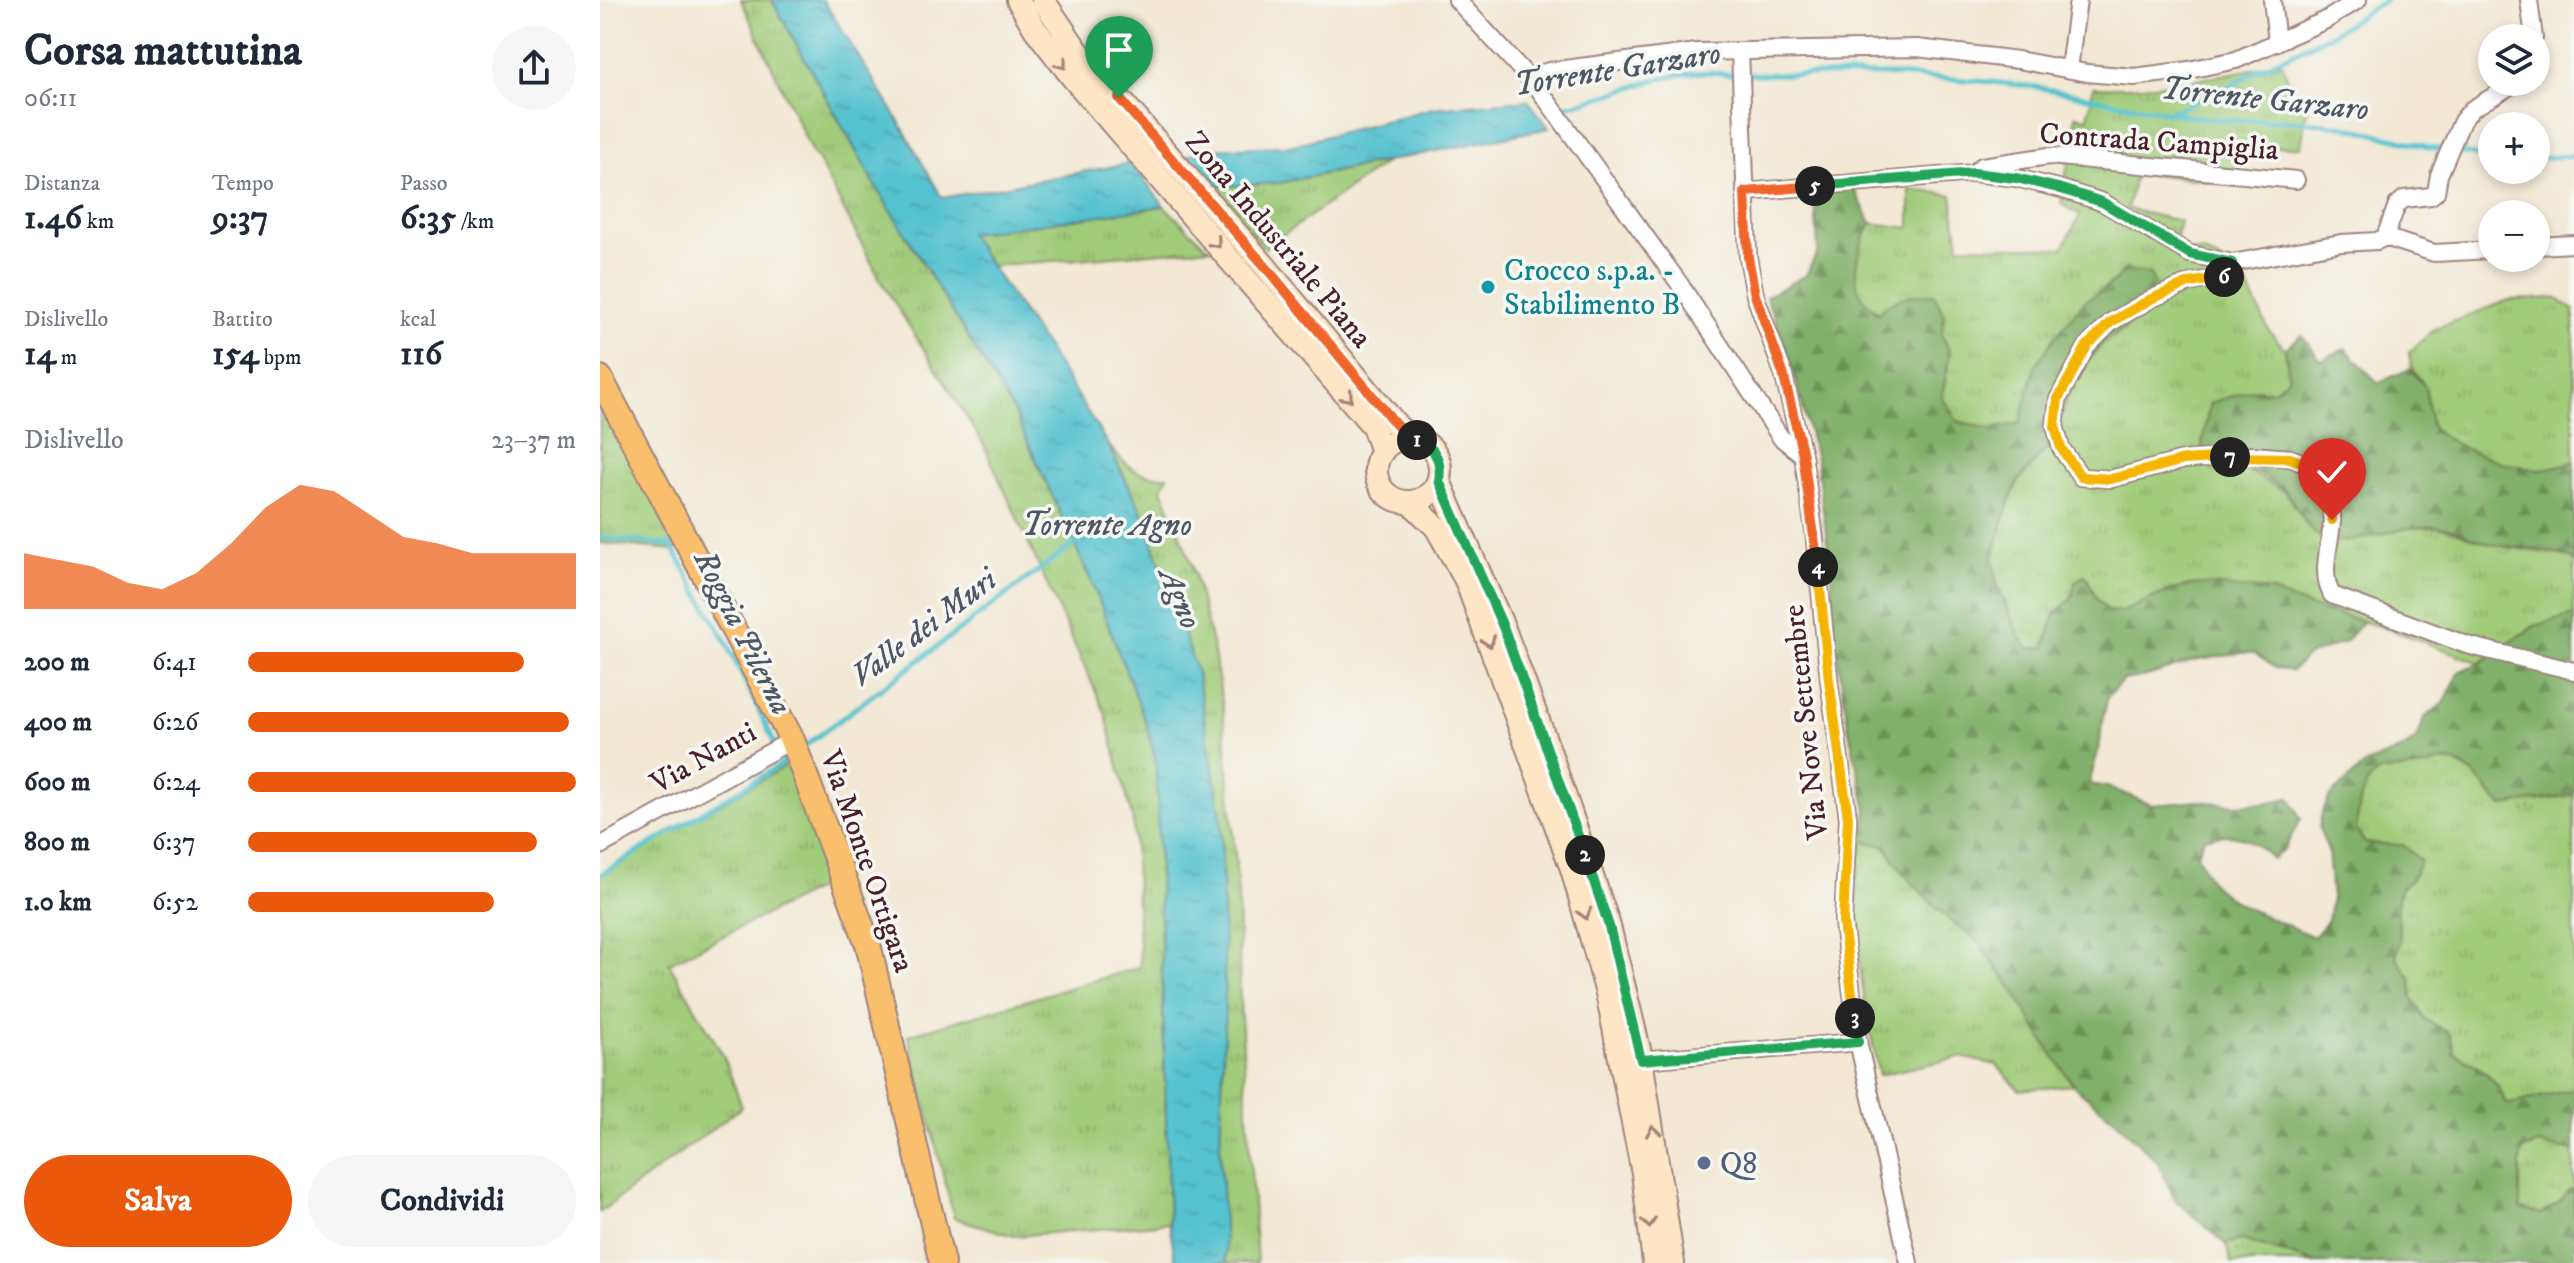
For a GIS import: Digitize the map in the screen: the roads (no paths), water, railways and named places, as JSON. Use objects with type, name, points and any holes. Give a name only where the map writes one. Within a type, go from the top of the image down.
[{"type":"main road","name":"Zona Industriale Piana","points":[[1018,0],[1035,29],[1073,78],[1373,426],[1382,452]]},
{"type":"main road","name":"Zona Industriale Piana","points":[[1043,0],[1077,50],[1399,428],[1415,439]]},
{"type":"main road","name":"Via Monte Ortigara","points":[[600,378],[792,740],[868,944],[942,1263]]},
{"type":"main road","points":[[1439,481],[1428,496],[1411,503],[1395,500],[1381,488],[1376,469],[1382,452],[1396,440],[1415,439],[1425,443],[1439,460],[1439,481],[1504,629],[1609,926],[1641,1060],[1673,1263]]},
{"type":"main road","points":[[1411,503],[1436,527],[1466,580],[1572,869],[1607,993],[1643,1173],[1654,1263]]},
{"type":"street","points":[[1457,0],[1533,82],[1679,283],[1781,438],[1803,455]]},
{"type":"street","points":[[2069,69],[2078,0]]},
{"type":"street","points":[[2272,0],[2277,42]]},
{"type":"street","points":[[1533,82],[1549,71],[1697,52],[1917,48],[2134,77],[2236,60],[2326,20],[2358,0]]},
{"type":"street","points":[[2529,0],[2532,24]]},
{"type":"street","name":"Via Nove Settembre","points":[[1740,51],[1748,257],[1755,295],[1783,373],[1803,455],[1848,818],[1843,922],[1858,1042],[1909,1263]]},
{"type":"street","points":[[2494,96],[2472,109],[2462,121],[2439,175],[2436,192],[2431,196],[2404,199],[2397,205],[2385,237],[2377,241],[2341,243],[2232,263],[2229,276],[2189,283],[2151,299],[2111,322],[2087,346],[2058,399],[2055,426],[2061,448],[2081,477],[2111,479],[2184,460],[2253,455],[2290,458],[2322,470],[2332,520],[2326,585],[2332,595],[2467,645],[2574,671]]},
{"type":"street","name":"Contrada Campiglia","points":[[1974,173],[1982,166],[2049,156],[2296,180]]},
{"type":"street","name":"Contrada Campiglia","points":[[1745,192],[1974,173],[2016,178],[2102,202],[2190,254],[2232,263]]},
{"type":"street","points":[[2385,237],[2434,253],[2478,251]]},
{"type":"street","points":[[2550,245],[2574,244]]},
{"type":"street","name":"Via Nanti","points":[[600,846],[792,740]]},
{"type":"street","points":[[1641,1060],[1858,1042]]},
{"type":"water","name":"Torrente Agno","points":[[772,0],[823,0],[896,116],[942,198],[1131,163],[1164,206],[969,234],[1107,443],[1143,514],[1197,673],[1221,817],[1225,1008],[1220,1151],[1226,1263],[1176,1263],[1169,1223],[1156,762],[1146,723],[1093,585],[1015,414],[874,183]]},
{"type":"water","points":[[1528,100],[1549,128],[1279,183],[1210,187],[1185,157],[1205,149],[1289,146],[1433,108]]},
{"type":"waterway","points":[[2168,113],[2217,93],[2330,35],[2386,0]]},
{"type":"waterway","name":"Torrente Garzaro","points":[[1557,107],[1684,74],[1895,75],[2036,87],[2186,116],[2303,121],[2347,127],[2478,156]]},
{"type":"waterway","name":"Torrente Garzaro","points":[[2550,157],[2574,156]]},
{"type":"waterway","name":"Roggia Pilerna","points":[[600,538],[671,545],[725,640],[784,763]]},
{"type":"waterway","name":"Valle dei Muri","points":[[805,746],[1079,540]]},
{"type":"waterway","name":"Valle dei Muri","points":[[600,875],[784,763]]},
{"type":"place","name":"Crocco s.p.a. - Stabilimento B","points":[[1488,287]]},
{"type":"place","name":"Q8","points":[[1704,1163]]},
{"type":"water label","name":"Agno","points":[[1181,598]]}]
